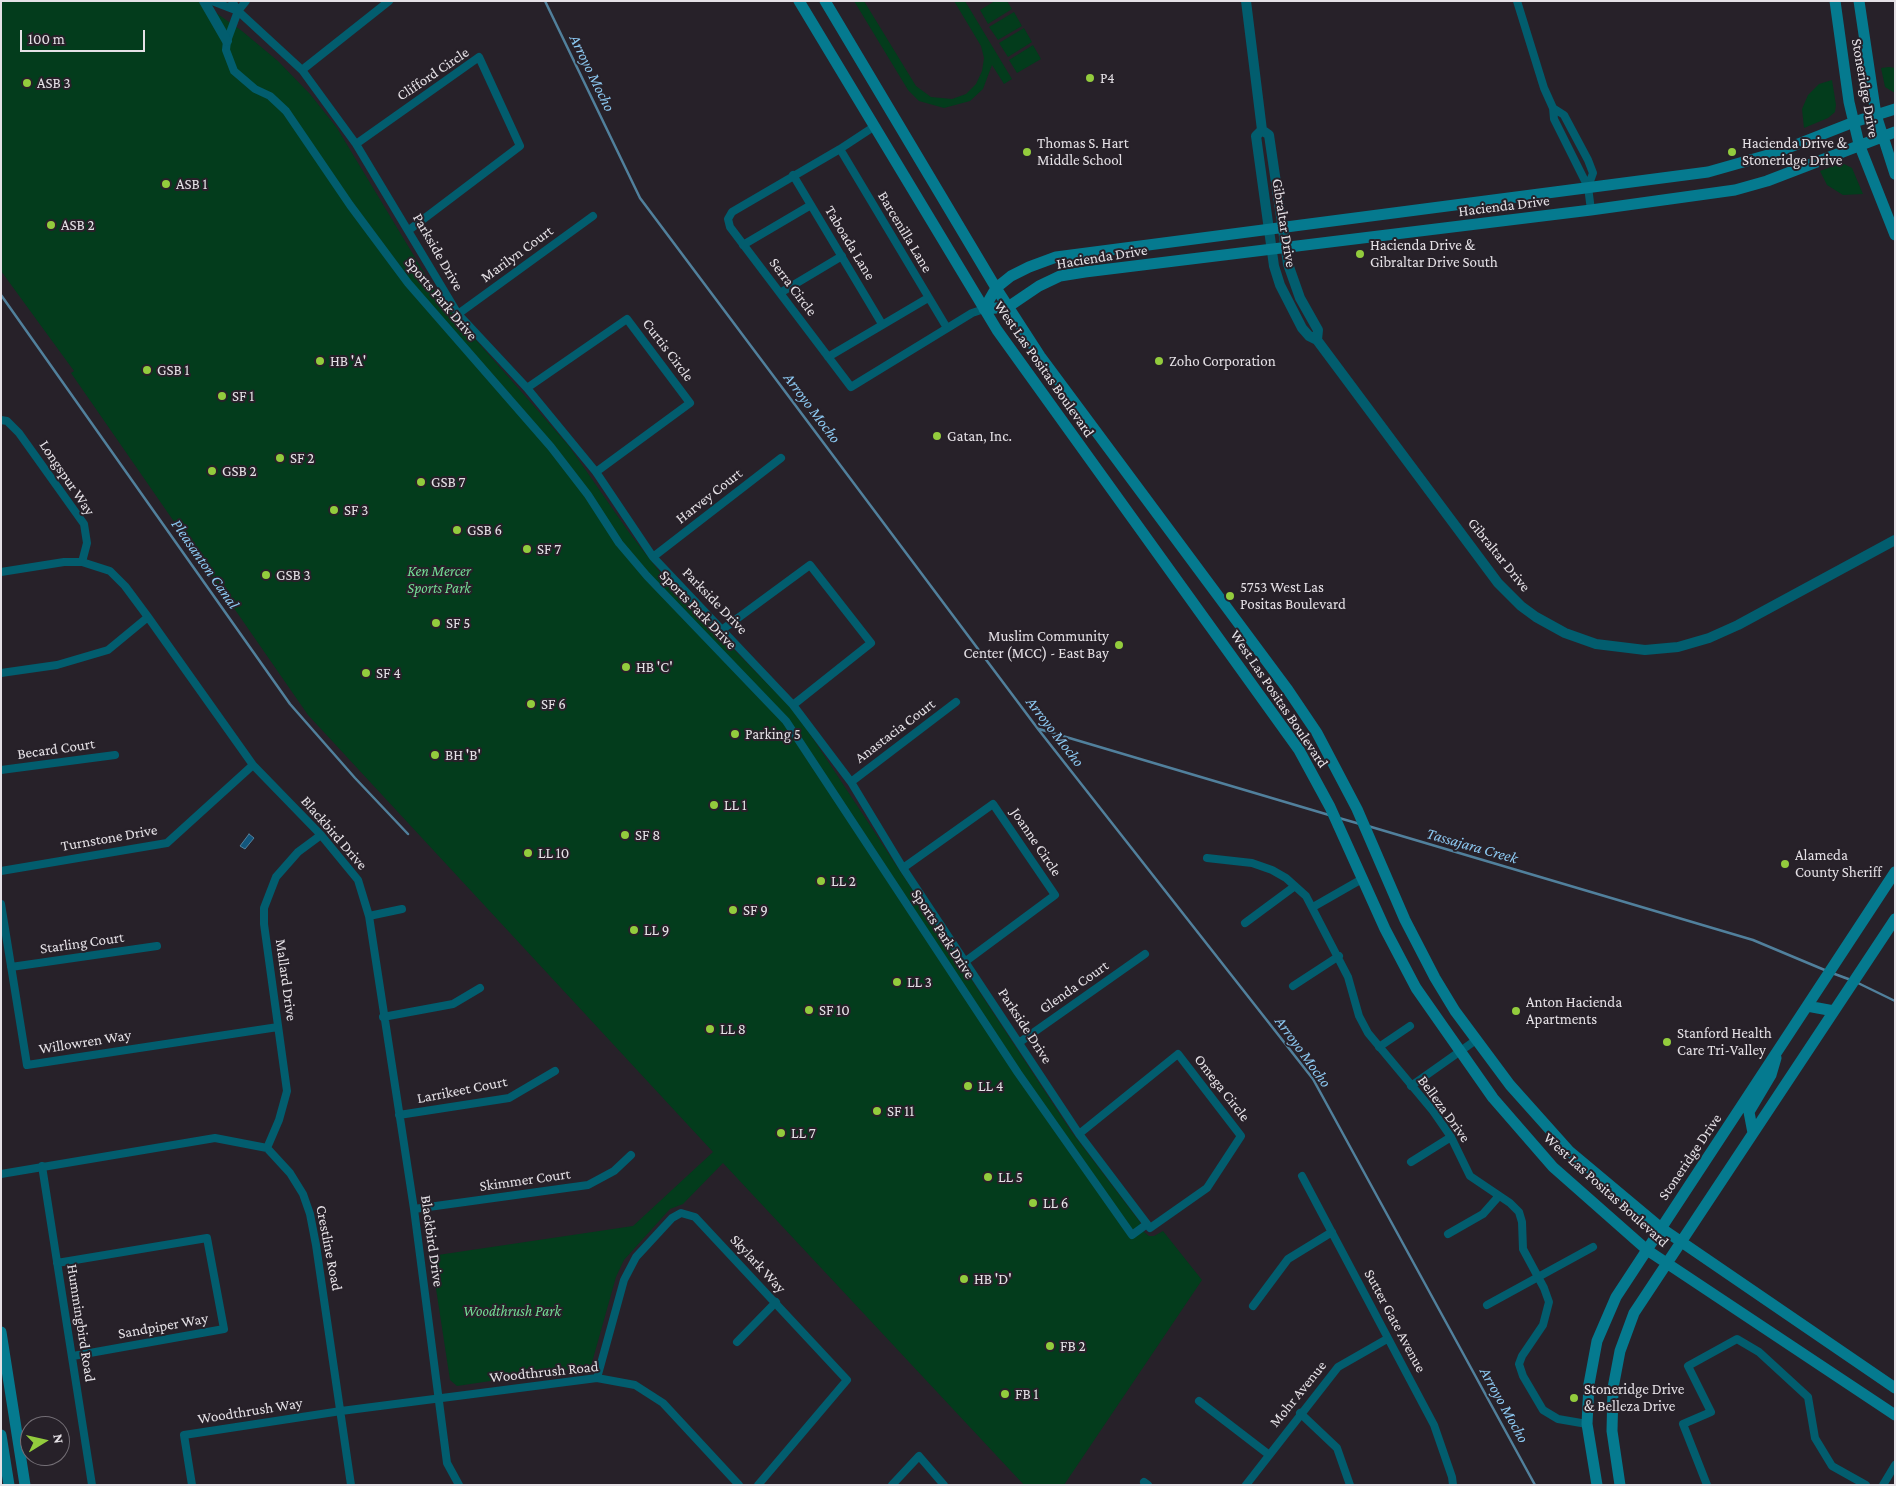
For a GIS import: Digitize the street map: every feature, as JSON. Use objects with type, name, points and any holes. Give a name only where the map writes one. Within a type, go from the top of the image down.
[{"type":"main road","name":"West Las Positas Boulevard","points":[[799,1],[984,309],[1027,374],[1299,750],[1330,807],[1362,879],[1416,988],[1493,1098],[1536,1149],[1647,1250],[1895,1415]]},
{"type":"main road","name":"West Las Positas Boulevard","points":[[825,1],[996,288],[1040,356],[1293,697],[1330,754],[1363,822],[1405,920],[1435,978],[1476,1040],[1510,1085],[1569,1151],[1661,1228],[1895,1388]]},
{"type":"main road","name":"Stoneridge Drive","points":[[1836,1],[1859,144],[1895,235]]},
{"type":"main road","name":"Stoneridge Drive","points":[[1859,1],[1876,115],[1881,136],[1895,174]]},
{"type":"main road","name":"Hacienda Drive","points":[[984,309],[996,288],[1029,267],[1056,258],[1708,172],[1775,153],[1854,122],[1895,109]]},
{"type":"main road","name":"Hacienda Drive","points":[[984,309],[1008,307],[1039,286],[1060,276],[1591,210],[1735,190],[1767,181],[1859,144],[1895,132]]},
{"type":"main road","name":"Stoneridge Drive","points":[[1597,1485],[1587,1424],[1588,1384],[1598,1341],[1616,1297],[1807,1006],[1839,954],[1895,872]]},
{"type":"main road","points":[[1620,1485],[1615,1457],[1612,1415],[1613,1388],[1620,1351],[1634,1313],[1895,919]]},
{"type":"main road","points":[[1807,1006],[1834,1011]]},
{"type":"main road","points":[[1753,1133],[1749,1112],[1771,1075],[1776,1052]]},
{"type":"main road","points":[[1,1332],[25,1485]]},
{"type":"main road","points":[[2,1443],[9,1485]]},
{"type":"street","points":[[204,1],[227,41]]},
{"type":"street","name":"Parkside Drive","points":[[212,1],[238,11]]},
{"type":"street","name":"Parkside Drive","points":[[232,1],[238,11],[302,70],[356,144],[458,314],[527,388],[596,472],[653,556],[793,705],[851,782],[903,868],[1020,1042],[1079,1134],[1148,1226]]},
{"type":"street","points":[[227,41],[238,11],[246,1]]},
{"type":"street","points":[[302,70],[390,1]]},
{"type":"street","name":"Gibraltar Drive","points":[[1246,1],[1262,130],[1269,135],[1285,247],[1293,282],[1318,330],[1317,340]]},
{"type":"street","points":[[1517,1],[1544,88],[1553,108],[1554,119],[1588,188],[1591,210]]},
{"type":"street","name":"Sports Park Drive","points":[[227,41],[226,50],[229,60],[239,77],[255,89],[270,96],[286,111],[350,205],[408,282],[552,447],[588,495],[619,543],[647,576],[786,721],[1018,1073],[1132,1235],[1148,1226]]},
{"type":"street","name":"Clifford Circle","points":[[356,144],[479,57],[520,146],[409,230]]},
{"type":"street","points":[[1553,108],[1564,115],[1588,160],[1592,173],[1588,188]]},
{"type":"street","name":"Serra Circle","points":[[875,126],[840,149],[732,212],[728,219],[730,227],[851,387],[972,313],[984,309]]},
{"type":"street","name":"Gibraltar Drive","points":[[1262,130],[1256,136],[1268,229],[1280,285],[1288,304],[1302,328],[1309,336],[1317,340],[1498,583],[1521,606],[1536,617],[1566,633],[1596,644],[1645,650],[1678,646],[1709,638],[1738,625],[1895,540]]},
{"type":"street","name":"Barcenilla Lane","points":[[840,149],[947,328]]},
{"type":"street","name":"Taboada Lane","points":[[793,175],[882,324]]},
{"type":"street","points":[[743,245],[811,205]]},
{"type":"street","name":"Marilyn Court","points":[[458,314],[593,216]]},
{"type":"street","points":[[780,293],[842,256]]},
{"type":"street","points":[[828,358],[928,298]]},
{"type":"street","name":"Curtis Circle","points":[[527,388],[627,319],[690,403],[596,472]]},
{"type":"street","name":"Longspur Way","points":[[1,420],[7,421],[20,433],[84,524],[87,543],[82,562]]},
{"type":"street","name":"Harvey Court","points":[[653,556],[781,458]]},
{"type":"street","name":"Blackbird Drive","points":[[1,572],[64,562],[82,562],[110,571],[125,586],[148,617],[253,765],[321,835],[358,880],[369,916],[414,1209],[447,1463],[458,1485]]},
{"type":"street","points":[[723,629],[810,565],[871,644],[793,705]]},
{"type":"street","points":[[1,673],[57,665],[108,650],[148,617]]},
{"type":"street","name":"Anastacia Court","points":[[851,782],[956,702]]},
{"type":"street","name":"Becard Court","points":[[1,770],[115,754]]},
{"type":"street","name":"Turnstone Drive","points":[[1,871],[167,843],[253,765]]},
{"type":"street","name":"Joanne Circle","points":[[903,868],[993,804],[1055,895],[966,961]]},
{"type":"street","name":"Mallard Drive","points":[[267,1148],[279,1120],[287,1091],[264,924],[264,908],[268,892],[281,870],[298,852],[321,835]]},
{"type":"street","name":"Belleza Drive","points":[[1207,858],[1252,863],[1272,870],[1295,886],[1313,907],[1339,956],[1348,977],[1359,1016],[1379,1047],[1451,1137],[1470,1176],[1498,1198],[1510,1203],[1518,1212],[1522,1222],[1523,1249],[1544,1288],[1549,1302],[1543,1325],[1522,1356],[1519,1364],[1523,1376],[1543,1410],[1551,1416],[1579,1424],[1587,1424]]},
{"type":"street","points":[[1313,907],[1362,879]]},
{"type":"street","points":[[1245,923],[1295,886]]},
{"type":"street","name":"Willowren Way","points":[[1,904],[27,1065],[278,1027]]},
{"type":"street","points":[[369,916],[402,909]]},
{"type":"street","name":"Starling Court","points":[[12,967],[157,946]]},
{"type":"street","name":"Glenda Court","points":[[1020,1042],[1145,954]]},
{"type":"street","points":[[1294,986],[1339,956]]},
{"type":"street","points":[[383,1017],[453,1004],[480,988]]},
{"type":"street","points":[[1379,1047],[1410,1026]]},
{"type":"street","points":[[1411,1086],[1476,1040]]},
{"type":"street","name":"Omega Circle","points":[[1079,1134],[1178,1054],[1241,1136],[1206,1188],[1148,1226]]},
{"type":"street","name":"Larrikeet Court","points":[[399,1115],[509,1098],[555,1071]]},
{"type":"street","points":[[1411,1162],[1451,1137]]},
{"type":"street","points":[[1,1174],[215,1138],[267,1148]]},
{"type":"street","name":"Crestline Road","points":[[267,1148],[290,1173],[303,1194],[310,1214],[351,1485]]},
{"type":"street","name":"Skimmer Court","points":[[414,1209],[588,1185],[614,1171],[631,1155]]},
{"type":"street","name":"Hummingbird Road","points":[[42,1166],[92,1485]]},
{"type":"street","name":"Sutter Gate Avenue","points":[[1302,1176],[1388,1339],[1410,1376],[1434,1425],[1453,1485]]},
{"type":"street","points":[[1448,1234],[1483,1214],[1498,1198]]},
{"type":"street","name":"Skylark Way","points":[[597,1378],[624,1280],[636,1257],[672,1218],[681,1213],[695,1217],[847,1380],[758,1485]]},
{"type":"street","points":[[1253,1306],[1288,1259],[1332,1232]]},
{"type":"street","name":"Sandpiper Way","points":[[57,1263],[208,1238],[224,1329],[72,1356]]},
{"type":"street","points":[[1487,1306],[1593,1247]]},
{"type":"street","points":[[737,1342],[776,1302]]},
{"type":"street","name":"Mohr Avenue","points":[[1246,1485],[1268,1454],[1338,1367],[1388,1339]]},
{"type":"street","points":[[1708,1485],[1683,1424],[1710,1412],[1688,1366],[1737,1339],[1759,1352],[1808,1397],[1815,1438],[1832,1466],[1866,1485]]},
{"type":"street","name":"Woodthrush Road","points":[[341,1411],[597,1378],[635,1385],[663,1403],[739,1485]]},
{"type":"street","points":[[1199,1401],[1268,1454]]},
{"type":"street","name":"Woodthrush Way","points":[[192,1485],[184,1435],[341,1411]]},
{"type":"street","points":[[1300,1413],[1336,1448],[1350,1485]]},
{"type":"street","points":[[892,1485],[919,1456],[944,1485]]},
{"type":"street","points":[[1883,1485],[1895,1465]]},
{"type":"green space","name":"Ken Mercer Sports Park","points":[[1,1],[199,1],[242,31],[278,61],[310,94],[337,128],[440,299],[569,446],[628,531],[666,580],[792,709],[1071,1131],[1140,1222],[1143,1231],[1149,1236],[1154,1236],[1163,1231],[1202,1280],[1064,1485],[1024,1485],[723,1163],[683,1204],[670,1209],[624,1260],[616,1277],[591,1366],[457,1386],[450,1380],[431,1256],[633,1226],[713,1152],[308,715],[71,373],[74,371],[1,271]]},
{"type":"green space","points":[[854,1],[864,1],[916,86],[931,97],[952,99],[966,94],[976,84],[982,71],[984,58],[981,46],[954,1],[965,1],[1012,79],[1004,84],[992,65],[983,89],[970,101],[944,108],[919,101],[908,90]]},
{"type":"green space","points":[[995,1],[1007,1],[1012,9],[988,24],[980,10]]},
{"type":"green space","points":[[1014,12],[1022,26],[998,40],[989,27]]},
{"type":"green space","points":[[1024,28],[1032,42],[1008,57],[999,43]]},
{"type":"green space","points":[[1033,45],[1041,59],[1017,73],[1009,60]]},
{"type":"green space","points":[[1881,68],[1895,68],[1895,93],[1885,87]]},
{"type":"green space","points":[[1832,80],[1836,105],[1835,112],[1828,118],[1804,128],[1802,109],[1808,95],[1819,84]]},
{"type":"green space","points":[[1839,164],[1852,168],[1863,194],[1843,195],[1827,185],[1820,171]]},
{"type":"water","points":[[249,834],[254,838],[245,849],[240,846]]},
{"type":"waterway","name":"Arroyo Mocho","points":[[545,1],[640,198],[1038,729],[1313,1079],[1535,1485]]},
{"type":"waterway","name":"Pleasanton Canal","points":[[1,295],[290,704],[355,778],[408,834]]},
{"type":"waterway","name":"Tassajara Creek","points":[[1039,729],[1329,815]]},
{"type":"waterway","name":"Tassajara Creek","points":[[1339,818],[1360,824]]},
{"type":"waterway","name":"Tassajara Creek","points":[[1368,826],[1753,940],[1827,971]]},
{"type":"waterway","name":"Tassajara Creek","points":[[1832,973],[1851,980]]},
{"type":"waterway","name":"Tassajara Creek","points":[[1858,983],[1895,1001]]},
{"type":"place","name":"P4","points":[[1090,78]]},
{"type":"place","name":"ASB 3","points":[[27,83]]},
{"type":"place","name":"Thomas S. Hart Middle School","points":[[1027,152]]},
{"type":"place","name":"Hacienda Drive & Stoneridge Drive","points":[[1732,152]]},
{"type":"place","name":"ASB 1","points":[[166,184]]},
{"type":"place","name":"ASB 2","points":[[51,225]]},
{"type":"place","name":"Hacienda Drive & Gibraltar Drive South","points":[[1360,254]]},
{"type":"place","name":"HB 'A'","points":[[320,361]]},
{"type":"place","name":"Zoho Corporation","points":[[1159,361]]},
{"type":"place","name":"GSB 1","points":[[147,370]]},
{"type":"place","name":"SF 1","points":[[222,396]]},
{"type":"place","name":"Gatan, Inc.","points":[[937,436]]},
{"type":"place","name":"SF 2","points":[[280,458]]},
{"type":"place","name":"GSB 2","points":[[212,471]]},
{"type":"place","name":"GSB 7","points":[[421,482]]},
{"type":"place","name":"SF 3","points":[[334,510]]},
{"type":"place","name":"GSB 6","points":[[457,530]]},
{"type":"place","name":"SF 7","points":[[527,549]]},
{"type":"place","name":"GSB 3","points":[[266,575]]},
{"type":"place","name":"5753 West Las Positas Boulevard","points":[[1230,596]]},
{"type":"place","name":"SF 5","points":[[436,623]]},
{"type":"place","name":"Muslim Community Center (MCC) - East Bay","points":[[1119,645]]},
{"type":"place","name":"HB 'C'","points":[[626,667]]},
{"type":"place","name":"SF 4","points":[[366,673]]},
{"type":"place","name":"SF 6","points":[[531,704]]},
{"type":"place","name":"Parking 5","points":[[735,734]]},
{"type":"place","name":"BH 'B'","points":[[435,755]]},
{"type":"place","name":"LL 1","points":[[714,805]]},
{"type":"place","name":"SF 8","points":[[625,835]]},
{"type":"place","name":"LL 10","points":[[528,853]]},
{"type":"place","name":"Alameda County Sheriff","points":[[1785,864]]},
{"type":"place","name":"LL 2","points":[[821,881]]},
{"type":"place","name":"SF 9","points":[[733,910]]},
{"type":"place","name":"LL 9","points":[[634,930]]},
{"type":"place","name":"LL 3","points":[[897,982]]},
{"type":"place","name":"SF 10","points":[[809,1010]]},
{"type":"place","name":"Anton Hacienda Apartments","points":[[1516,1011]]},
{"type":"place","name":"LL 8","points":[[710,1029]]},
{"type":"place","name":"Stanford Health Care Tri-Valley","points":[[1667,1042]]},
{"type":"place","name":"LL 4","points":[[968,1086]]},
{"type":"place","name":"SF 11","points":[[877,1111]]},
{"type":"place","name":"LL 7","points":[[781,1133]]},
{"type":"place","name":"LL 5","points":[[988,1177]]},
{"type":"place","name":"LL 6","points":[[1033,1203]]},
{"type":"place","name":"HB 'D'","points":[[964,1279]]},
{"type":"place","name":"FB 2","points":[[1050,1346]]},
{"type":"place","name":"FB 1","points":[[1005,1394]]},
{"type":"place","name":"Stoneridge Drive & Belleza Drive","points":[[1574,1398]]},
{"type":"park label","name":"Woodthrush Park","points":[[512,1311]]}]
